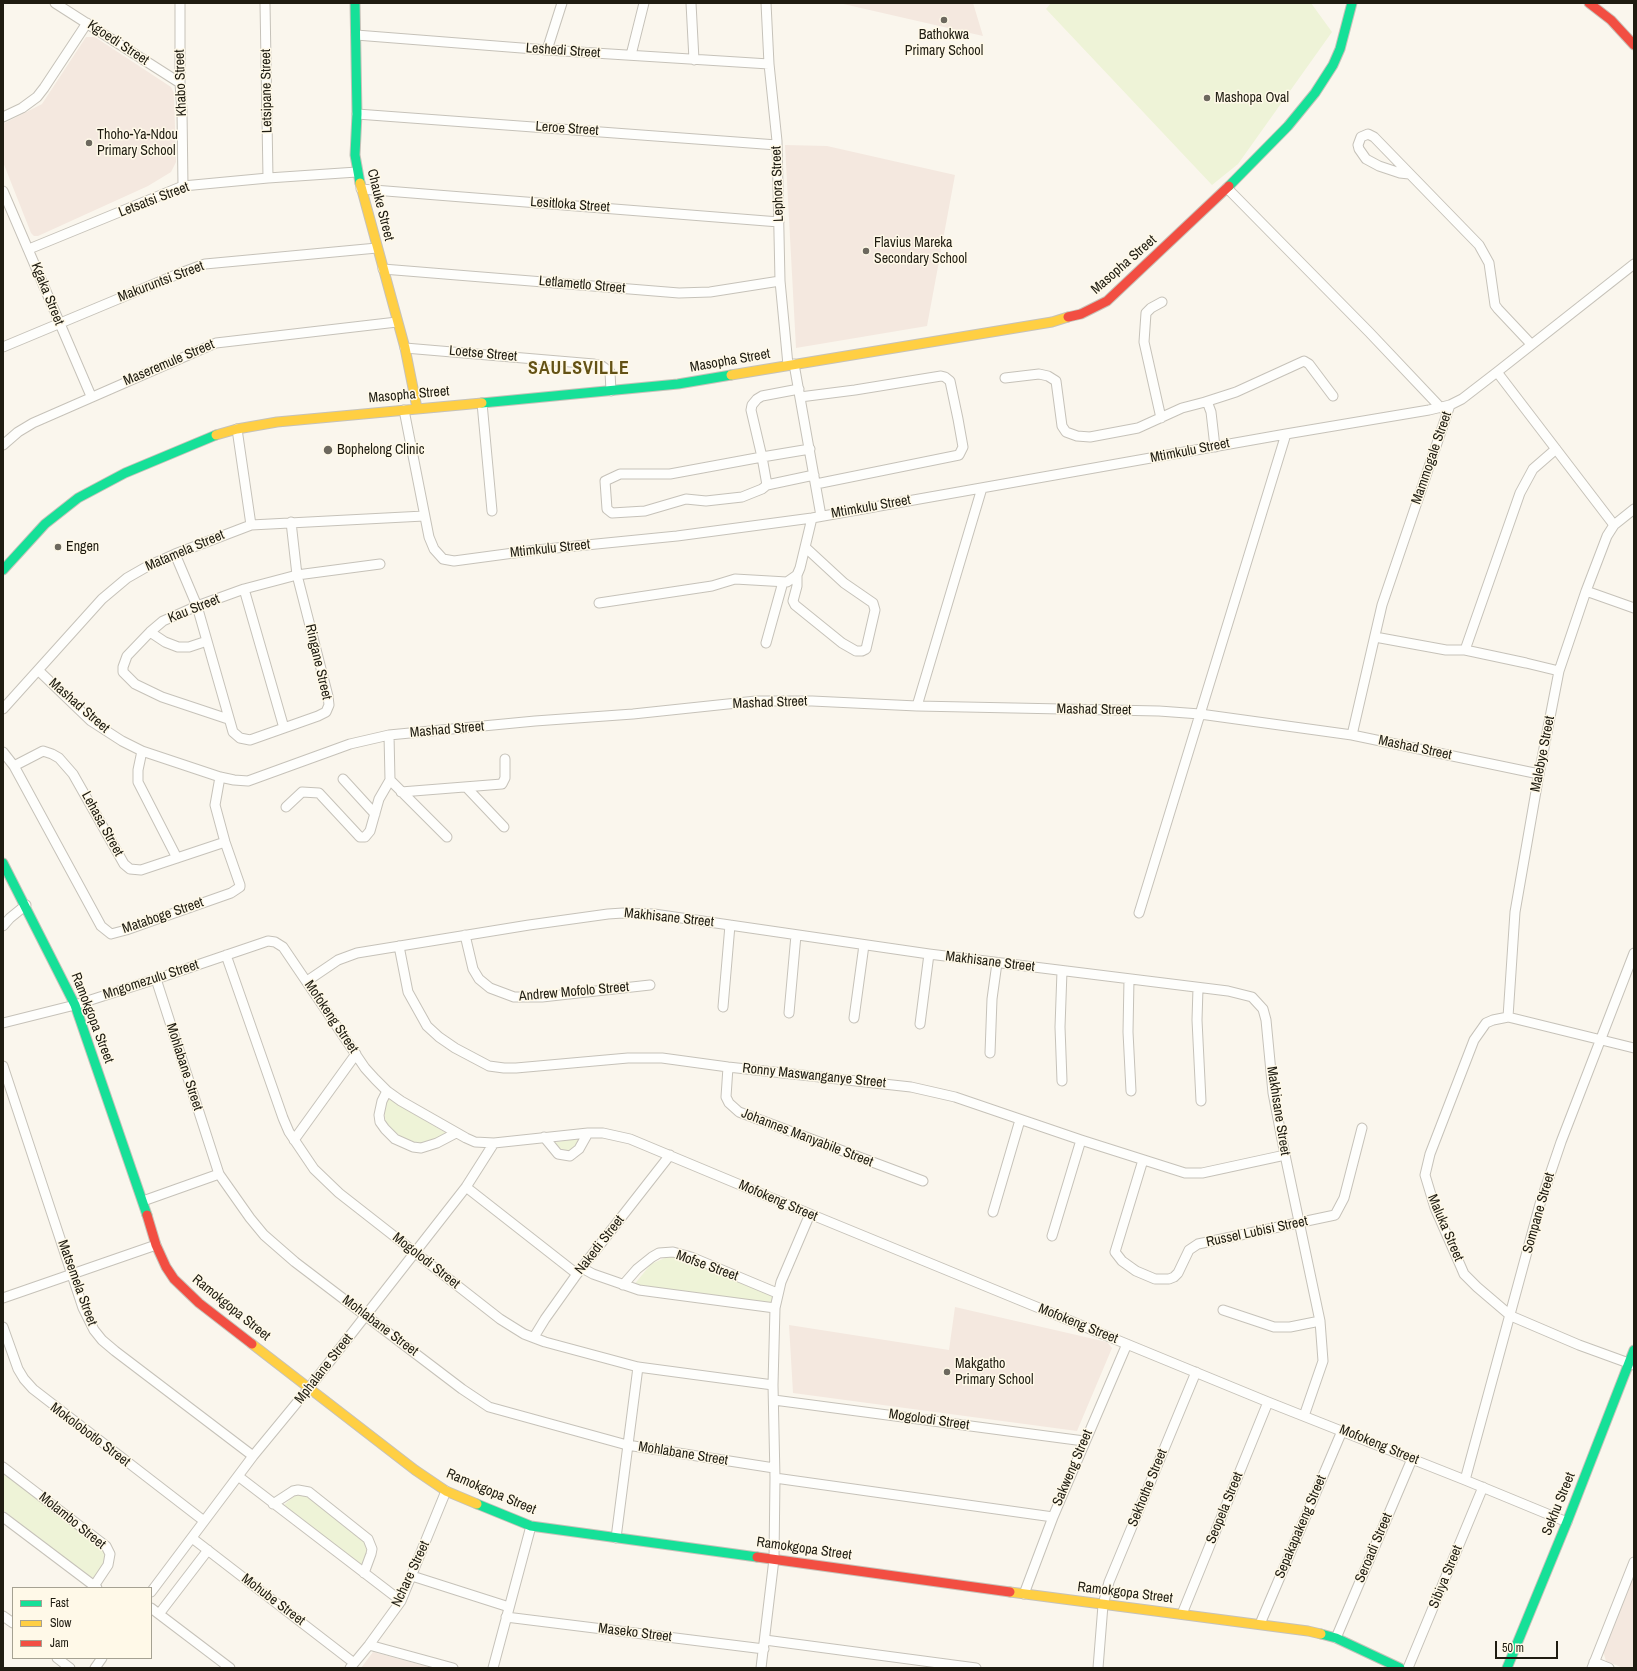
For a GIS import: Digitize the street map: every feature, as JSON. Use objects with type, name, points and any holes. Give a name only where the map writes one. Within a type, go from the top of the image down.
[{"type":"street","name":"Kgoedi Street","points":[[55,3],[180,83]]},
{"type":"street","name":"Khabo Street","points":[[180,3],[180,83],[183,186]]},
{"type":"street","name":"Letsipane Street","points":[[265,3],[268,178]]},
{"type":"street","name":"Chauke Street","points":[[355,3],[357,114],[355,155],[357,172],[405,348],[417,408]]},
{"type":"street","points":[[547,50],[562,3]]},
{"type":"street","points":[[631,56],[644,3]]},
{"type":"street","points":[[691,3],[694,60]]},
{"type":"street","name":"Lephora Street","points":[[766,3],[769,64],[777,145],[780,281],[791,365],[800,393],[815,480],[817,517]]},
{"type":"street","name":"Masopha Street","points":[[3,570],[45,524],[67,505],[78,498],[125,473],[208,437],[237,429],[277,422],[611,391],[714,379],[1052,322],[1081,314],[1098,306],[1111,297],[1227,188],[1288,126],[1325,79],[1340,49],[1352,3]]},
{"type":"street","points":[[1589,3],[1610,20],[1634,45]]},
{"type":"street","points":[[3,117],[29,104],[40,93],[87,24]]},
{"type":"street","name":"Leshedi Street","points":[[356,35],[631,56],[769,64]]},
{"type":"street","name":"Leroe Street","points":[[357,114],[777,145]]},
{"type":"street","points":[[1409,174],[1400,173],[1379,166],[1366,159],[1358,145],[1361,137],[1368,134],[1374,137],[1483,251],[1489,263],[1495,305],[1531,344]]},
{"type":"street","name":"Letsatsi Street","points":[[29,250],[183,186],[357,172]]},
{"type":"street","points":[[1227,188],[1369,332],[1440,408]]},
{"type":"street","name":"Lesitloka Street","points":[[361,189],[779,222]]},
{"type":"street","name":"Kgaka Street","points":[[3,191],[91,396]]},
{"type":"street","name":"Makuruntsi Street","points":[[3,347],[205,264],[377,248]]},
{"type":"street","name":"Mammogale Street","points":[[1352,735],[1384,598],[1450,405],[1462,399],[1634,264]]},
{"type":"street","name":"Letlametlo Street","points":[[383,269],[679,293],[710,292],[780,281]]},
{"type":"street","points":[[1161,418],[1144,342],[1146,313],[1150,308],[1162,302]]},
{"type":"street","name":"Maseremule Street","points":[[3,445],[24,428],[91,396],[210,345],[223,341],[397,322]]},
{"type":"street","name":"Loetse Street","points":[[405,348],[594,364],[602,366],[610,372],[611,391]]},
{"type":"street","points":[[1005,378],[1039,374],[1048,376],[1056,381],[1062,426],[1066,432],[1076,436],[1090,436],[1138,428],[1182,408],[1236,392],[1304,361],[1309,364],[1333,396]]},
{"type":"street","points":[[1497,372],[1614,525]]},
{"type":"street","points":[[767,485],[762,457],[751,410],[757,399],[762,396],[863,389],[941,376],[950,381],[963,447],[960,456],[815,480],[767,485],[762,489],[742,497],[706,500],[686,499],[651,509],[619,513],[612,513],[607,509],[605,481],[620,474],[670,474],[762,457],[810,449]]},
{"type":"street","points":[[1206,402],[1211,412],[1215,447]]},
{"type":"street","points":[[482,403],[492,511]]},
{"type":"street","name":"Mtimkulu Street","points":[[404,410],[429,537],[434,549],[443,559],[454,561],[536,550],[677,536],[817,517],[1440,408],[1450,405]]},
{"type":"street","points":[[237,429],[251,525]]},
{"type":"street","points":[[1139,913],[1286,434]]},
{"type":"street","points":[[1465,650],[1520,493],[1533,469],[1556,449]]},
{"type":"street","points":[[917,706],[982,488]]},
{"type":"street","name":"Malebye Street","points":[[1508,1017],[1515,912],[1559,671],[1586,591],[1607,536],[1614,525],[1634,509]]},
{"type":"street","name":"Matamela Street","points":[[3,709],[102,599],[116,586],[148,566],[251,525],[424,516]]},
{"type":"street","points":[[805,547],[844,583],[873,603],[875,610],[866,650],[862,652],[856,651],[842,643],[793,601],[797,586],[797,575],[805,547],[817,517]]},
{"type":"street","name":"Ringane Street","points":[[228,719],[233,732],[240,738],[250,740],[322,715],[326,712],[329,705],[297,575],[291,522]]},
{"type":"street","points":[[175,554],[198,606],[228,719]]},
{"type":"street","name":"Kau Street","points":[[228,719],[162,697],[134,684],[124,672],[124,662],[136,646],[163,621],[198,606],[244,589],[297,575],[380,564]]},
{"type":"street","points":[[599,603],[704,588],[734,580],[783,582],[797,575]]},
{"type":"street","points":[[766,643],[783,582]]},
{"type":"street","points":[[244,589],[284,728]]},
{"type":"street","points":[[1586,591],[1634,608]]},
{"type":"street","points":[[150,632],[166,642],[178,647],[189,647],[207,641]]},
{"type":"street","points":[[1375,636],[1446,650],[1465,650],[1526,662],[1559,671]]},
{"type":"street","name":"Mashad Street","points":[[38,670],[91,721],[122,741],[142,751],[220,778],[248,781],[350,744],[389,735],[535,721],[633,714],[756,701],[812,701],[917,706],[1159,711],[1200,714],[1352,735],[1539,774]]},
{"type":"street","points":[[286,807],[302,792],[319,793],[354,830],[363,837],[368,835],[379,799],[390,780],[389,735]]},
{"type":"street","name":"Lehasa Street","points":[[14,766],[43,751],[59,758],[73,774],[124,864],[130,869],[141,870],[225,842]]},
{"type":"street","points":[[142,751],[138,770],[138,782],[177,858]]},
{"type":"street","name":"Mataboge Street","points":[[3,752],[14,766],[101,926],[108,932],[115,933],[238,890],[240,885],[225,842],[215,805],[220,778]]},
{"type":"street","points":[[402,792],[468,788],[504,783],[505,759]]},
{"type":"street","points":[[343,779],[375,814]]},
{"type":"street","points":[[390,780],[447,837]]},
{"type":"street","points":[[468,788],[504,827]]},
{"type":"street","name":"Ramokgopa Street","points":[[3,863],[26,905],[75,1005],[143,1201],[156,1245],[166,1267],[184,1290],[415,1470],[446,1491],[532,1526],[1103,1605],[1308,1630],[1336,1638],[1400,1668]]},
{"type":"street","points":[[3,926],[26,905]]},
{"type":"street","name":"Makhisane Street","points":[[307,981],[328,966],[348,955],[374,949],[623,913],[654,914],[929,954],[1198,988],[1245,995],[1252,998],[1263,1009],[1267,1027],[1270,1073],[1284,1155],[1320,1321],[1323,1361],[1304,1416]]},
{"type":"street","points":[[723,1006],[730,925]]},
{"type":"street","name":"Andrew Mofolo Street","points":[[465,935],[473,969],[480,980],[490,988],[514,997],[542,997],[650,985]]},
{"type":"street","points":[[789,1013],[796,935]]},
{"type":"street","name":"Mngomezulu Street","points":[[3,1023],[75,1005],[268,941],[275,942]]},
{"type":"street","name":"Mofokeng Street","points":[[275,942],[283,947],[365,1068],[387,1091],[401,1101],[456,1133],[475,1142],[494,1143],[588,1133],[616,1134],[1268,1402],[1567,1522]]},
{"type":"street","points":[[854,1018],[864,945]]},
{"type":"street","name":"Ronny Maswanganye Street","points":[[399,946],[408,992],[427,1026],[439,1038],[489,1066],[516,1068],[645,1057],[926,1089],[956,1097],[1020,1120],[1185,1173],[1193,1173],[1284,1155]]},
{"type":"street","name":"Sompane Street","points":[[1465,1480],[1511,1316],[1540,1204],[1561,1142],[1634,953]]},
{"type":"street","points":[[920,1024],[929,954]]},
{"type":"street","name":"Mogolodi Street","points":[[226,955],[283,1118],[294,1140],[314,1169],[326,1182],[513,1328],[534,1337],[638,1367],[773,1386]]},
{"type":"street","points":[[990,1054],[992,999],[997,962]]},
{"type":"street","points":[[1062,971],[1060,1027],[1062,1081]]},
{"type":"street","name":"Mohlabane Street","points":[[156,979],[219,1174],[264,1235],[295,1262],[462,1390],[489,1407],[627,1445],[774,1468]]},
{"type":"street","points":[[1130,979],[1128,1032],[1131,1091]]},
{"type":"street","points":[[1198,988],[1197,1020],[1201,1101]]},
{"type":"street","points":[[1508,1017],[1634,1048]]},
{"type":"street","name":"Maluka Street","points":[[1508,1017],[1486,1023],[1474,1040],[1430,1154],[1425,1175],[1435,1208],[1464,1274],[1476,1288],[1511,1316],[1580,1345],[1632,1364]]},
{"type":"street","points":[[294,1140],[356,1054]]},
{"type":"street","name":"Matsemela Street","points":[[3,1066],[88,1320],[94,1330],[102,1340],[254,1456]]},
{"type":"street","name":"Johannes Manyabile Street","points":[[728,1067],[726,1097],[729,1103],[739,1112],[922,1181]]},
{"type":"street","points":[[387,1091],[382,1101],[379,1115],[380,1122],[385,1130],[395,1139],[413,1147],[421,1148],[437,1144],[456,1133]]},
{"type":"street","points":[[993,1212],[1020,1120]]},
{"type":"street","name":"Russel Lubisi Street","points":[[1143,1160],[1115,1252],[1118,1258],[1125,1264],[1144,1275],[1163,1280],[1174,1277],[1189,1250],[1198,1244],[1335,1215],[1339,1211],[1344,1198],[1362,1128]]},
{"type":"street","points":[[544,1137],[558,1154],[570,1156],[579,1149],[588,1133]]},
{"type":"street","points":[[1052,1236],[1081,1140]]},
{"type":"street","name":"Mphalane Street","points":[[152,1591],[238,1476],[366,1316],[466,1187],[494,1143]]},
{"type":"street","name":"Nakedi Street","points":[[534,1337],[545,1319],[580,1271],[670,1155]]},
{"type":"street","points":[[143,1201],[219,1174]]},
{"type":"street","name":"Mofse Street","points":[[466,1187],[580,1271],[654,1293],[775,1308]]},
{"type":"street","points":[[761,1668],[774,1559],[775,1478],[773,1386],[775,1308],[777,1293],[786,1268],[810,1214]]},
{"type":"street","points":[[3,1298],[156,1245]]},
{"type":"street","name":"Mofse Street","points":[[623,1285],[637,1269],[652,1257],[659,1254],[674,1252],[691,1257],[777,1293]]},
{"type":"street","points":[[1223,1310],[1274,1327],[1290,1327],[1320,1321]]},
{"type":"street","name":"Mokolobotlo Street","points":[[3,1327],[18,1369],[33,1389],[204,1522]]},
{"type":"street","name":"Sakweng Street","points":[[1024,1594],[1084,1441],[1127,1344]]},
{"type":"street","name":"Sekhu Street","points":[[1507,1668],[1632,1364],[1634,1350]]},
{"type":"street","points":[[616,1538],[638,1367]]},
{"type":"street","name":"Sekhothe Street","points":[[1098,1668],[1103,1605],[1109,1582],[1196,1372]]},
{"type":"street","name":"Mogolodi Street","points":[[774,1400],[1084,1441]]},
{"type":"street","name":"Seopela Street","points":[[1182,1614],[1268,1402]]},
{"type":"street","name":"Sepakapakeng Street","points":[[1260,1624],[1342,1431]]},
{"type":"street","name":"Seroadi Street","points":[[1336,1638],[1412,1459]]},
{"type":"street","name":"Molambo Street","points":[[3,1467],[106,1546],[110,1554],[108,1565],[96,1587],[3,1517]]},
{"type":"street","points":[[238,1476],[401,1600]]},
{"type":"street","points":[[775,1478],[1053,1517]]},
{"type":"street","name":"Sibiya Street","points":[[1408,1668],[1483,1487]]},
{"type":"street","points":[[273,1504],[293,1491],[298,1490],[309,1492],[368,1539],[372,1549],[364,1573]]},
{"type":"street","name":"Nchare Street","points":[[352,1665],[369,1645],[401,1600],[446,1491]]},
{"type":"street","points":[[493,1668],[532,1526]]},
{"type":"street","name":"Mohube Street","points":[[192,1538],[352,1665]]},
{"type":"street","points":[[159,1614],[208,1550]]},
{"type":"street","points":[[1609,1668],[1593,1665],[1634,1562]]},
{"type":"street","points":[[412,1576],[509,1607]]},
{"type":"street","points":[[152,1609],[230,1668]]},
{"type":"street","points":[[3,1616],[12,1623]]},
{"type":"street","name":"Maseko Street","points":[[506,1617],[976,1668]]},
{"type":"street","points":[[369,1645],[454,1668]]},
{"type":"street","points":[[58,1659],[70,1668]]},
{"type":"shaded area","name":"Bathokwa Primary School","points":[[839,3],[973,3],[983,36]]},
{"type":"shaded area","name":"Thoho-Ya-Ndou Primary School","points":[[86,37],[95,37],[171,87],[174,93],[176,162],[171,172],[148,186],[38,236],[34,236],[31,233],[3,162],[3,124],[42,104]]},
{"type":"shaded area","name":"Flavius Mareka Secondary School","points":[[785,145],[827,146],[955,175],[927,326],[796,348]]},
{"type":"shaded area","name":"Makgatho Primary School","points":[[955,1307],[1107,1342],[1112,1348],[1077,1431],[793,1393],[789,1325],[949,1350]]},
{"type":"shaded area","points":[[1634,1573],[1634,1668],[1623,1668],[1606,1661],[1603,1651]]},
{"type":"shaded area","points":[[373,1652],[433,1668],[361,1668]]},
{"type":"green space","name":"Mashopa Oval","points":[[1051,3],[1311,3],[1332,32],[1238,164],[1212,185],[1046,9]]},
{"type":"green space","points":[[387,1098],[446,1133],[430,1144],[418,1144],[400,1136],[386,1124],[384,1111]]},
{"type":"green space","points":[[578,1138],[579,1143],[569,1152],[564,1152],[553,1143]]},
{"type":"green space","points":[[681,1256],[765,1291],[774,1297],[775,1301],[768,1304],[633,1286],[651,1264],[667,1257]]},
{"type":"green space","points":[[3,1471],[108,1551],[109,1563],[97,1579],[88,1576],[3,1510]]},
{"type":"green space","points":[[308,1494],[368,1542],[370,1552],[363,1569],[283,1506],[295,1495]]},
{"type":"traffic: fast","points":[[355,3],[357,114],[355,155],[360,183]]},
{"type":"traffic: fast","points":[[1229,186],[1288,126],[1315,93],[1333,65],[1340,49],[1352,3]]},
{"type":"traffic: fast","points":[[482,403],[678,384],[731,375]]},
{"type":"traffic: fast","points":[[3,570],[45,524],[78,498],[125,473],[216,435]]},
{"type":"traffic: fast","points":[[3,863],[75,1005],[147,1215]]},
{"type":"traffic: fast","points":[[1507,1668],[1567,1522],[1634,1350]]},
{"type":"traffic: fast","points":[[477,1504],[531,1526],[757,1557]]},
{"type":"traffic: fast","points":[[1321,1634],[1336,1638],[1400,1668]]},
{"type":"traffic: slow","points":[[360,183],[405,348],[417,408]]},
{"type":"traffic: slow","points":[[731,375],[1052,322],[1068,317]]},
{"type":"traffic: slow","points":[[216,435],[237,429],[277,422],[482,403]]},
{"type":"traffic: slow","points":[[252,1344],[415,1470],[446,1491],[477,1504]]},
{"type":"traffic: slow","points":[[1010,1592],[1308,1631],[1321,1634]]},
{"type":"traffic: jam","points":[[1589,3],[1611,20],[1634,45]]},
{"type":"traffic: jam","points":[[1068,317],[1081,314],[1107,301],[1229,186]]},
{"type":"traffic: jam","points":[[147,1215],[156,1245],[166,1267],[174,1279],[199,1303],[252,1344]]},
{"type":"traffic: jam","points":[[757,1557],[1010,1592]]},
{"type":"place","name":"Bathokwa Primary School","points":[[944,20]]},
{"type":"place","name":"Mashopa Oval","points":[[1207,98]]},
{"type":"place","name":"Thoho-Ya-Ndou Primary School","points":[[89,143]]},
{"type":"place","name":"Flavius Mareka Secondary School","points":[[866,251]]},
{"type":"place","name":"Bophelong Clinic","points":[[328,450]]},
{"type":"place","name":"Engen","points":[[58,547]]},
{"type":"place","name":"Makgatho Primary School","points":[[947,1372]]},
{"type":"district","name":"SAULSVILLE","points":[[579,369]]}]
